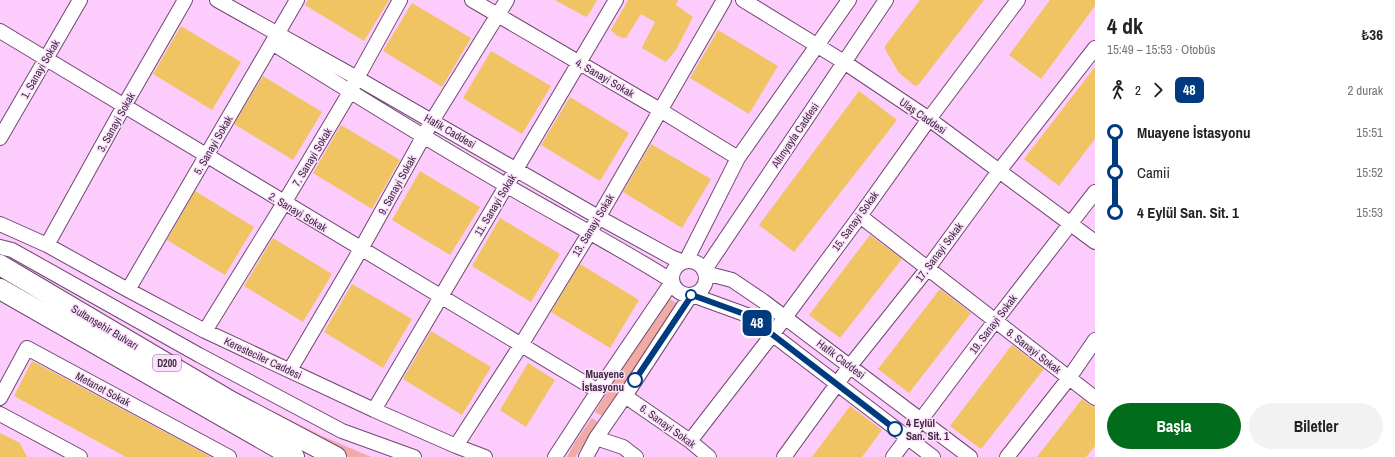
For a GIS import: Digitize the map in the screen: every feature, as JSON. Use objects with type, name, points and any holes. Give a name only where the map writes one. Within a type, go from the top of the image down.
[{"type":"highway","name":"Sultanşehir Bulvarı","points":[[0,265],[230,401],[336,457]]},
{"type":"highway","name":"Sultanşehir Bulvarı","points":[[0,288],[294,457]]},
{"type":"street","name":"1. Sanayi Sokak","points":[[0,138],[80,0]]},
{"type":"street","name":"3. Sanayi Sokak","points":[[47,245],[185,0]]},
{"type":"street","name":"Hafik Caddesi","points":[[217,0],[275,38],[350,92],[424,137],[672,281]]},
{"type":"street","name":"5. Sanayi Sokak","points":[[128,290],[297,0]]},
{"type":"street","name":"7. Sanayi Sokak","points":[[205,331],[350,92],[400,0]]},
{"type":"street","name":"4. Sanayi Sokak","points":[[472,0],[660,110],[738,158]]},
{"type":"street","name":"9. Sanayi Sokak","points":[[290,370],[361,249],[432,121],[507,0]]},
{"type":"street","name":"11. Sanayi Sokak","points":[[374,410],[616,0]]},
{"type":"street","name":"13. Sanayi Sokak","points":[[456,446],[521,345],[590,232],[724,0]]},
{"type":"street","name":"Ulaş Caddesi","points":[[743,0],[844,62],[928,119],[1095,242]]},
{"type":"street","points":[[685,261],[738,158],[849,0]]},
{"type":"street","name":"Altınyayla Caddesi","points":[[704,272],[886,0]]},
{"type":"street","name":"15. Sanayi Sokak","points":[[690,441],[772,335],[860,216],[928,119],[1018,0]]},
{"type":"street","name":"2. Sanayi Sokak","points":[[0,31],[206,157],[598,391]]},
{"type":"street","name":"Hafik Caddesi","points":[[275,38],[357,78],[598,217],[671,257],[685,261]]},
{"type":"street","name":"17. Sanayi Sokak","points":[[784,457],[838,385],[850,366],[928,268],[999,171],[1095,48]]},
{"type":"street","name":"19. Sanayi Sokak","points":[[893,457],[995,321],[1095,192]]},
{"type":"street","name":"8. Sanayi Sokak","points":[[860,216],[1095,398]]},
{"type":"street","name":"Keresteciler Caddesi","points":[[0,224],[47,245],[205,331],[374,410],[484,457]]},
{"type":"street","points":[[0,247],[12,250],[199,355],[342,431],[414,457]]},
{"type":"street","points":[[555,457],[672,281],[674,269],[678,264],[685,261],[695,262],[704,272],[705,283],[698,292],[692,295],[596,438],[586,457]]},
{"type":"street","name":"Hafik Caddesi","points":[[704,272],[732,280],[785,317],[970,457]]},
{"type":"street","points":[[672,281],[678,291],[683,294],[692,295]]},
{"type":"street","name":"Hafik Caddesi","points":[[692,295],[747,315],[933,457]]},
{"type":"street","points":[[1007,457],[1069,378],[1095,340]]},
{"type":"street","name":"Metanet Sokak","points":[[0,398],[28,348],[229,457]]},
{"type":"street","name":"6. Sanayi Sokak","points":[[625,396],[690,441],[709,457]]},
{"type":"street","points":[[0,414],[80,457]]},
{"type":"street","points":[[596,438],[623,447],[636,457]]},
{"type":"shaded area","points":[[665,298],[670,299],[682,307],[604,417],[595,412]]},
{"type":"shaded area","points":[[273,411],[322,436],[371,457],[349,457],[270,417]]},
{"type":"shaded area","points":[[592,418],[599,423],[575,457],[567,457],[575,442]]},
{"type":"building","points":[[308,0],[389,0],[364,41],[305,5]]},
{"type":"building","points":[[555,0],[597,0],[586,17]]},
{"type":"building","points":[[628,0],[678,0],[676,5],[693,17],[676,50],[666,62],[642,48],[655,22],[641,14],[626,38],[616,35],[611,30]]},
{"type":"building","points":[[920,0],[984,0],[919,84],[915,86],[899,73],[885,49],[885,46]]},
{"type":"building","points":[[1050,0],[1095,0],[1095,6],[1041,79],[1009,55]]},
{"type":"building","points":[[412,3],[471,38],[442,87],[383,51]]},
{"type":"building","points":[[181,26],[241,62],[212,110],[153,74]]},
{"type":"building","points":[[718,30],[778,66],[749,114],[690,78]]},
{"type":"building","points":[[491,51],[551,86],[522,134],[463,98]]},
{"type":"building","points":[[1095,67],[1095,139],[1059,186],[1024,159]]},
{"type":"building","points":[[263,76],[322,112],[293,160],[234,124]]},
{"type":"building","points":[[859,91],[897,120],[794,252],[759,225]]},
{"type":"building","points":[[570,97],[629,133],[600,181],[541,145]]},
{"type":"building","points":[[341,125],[400,160],[372,209],[313,173]]},
{"type":"building","points":[[651,144],[711,179],[682,228],[623,192]]},
{"type":"building","points":[[420,171],[480,207],[450,255],[392,220]]},
{"type":"building","points":[[195,191],[254,227],[225,275],[167,240]]},
{"type":"building","points":[[500,218],[560,254],[531,302],[472,266]]},
{"type":"building","points":[[870,235],[902,259],[840,338],[809,315]]},
{"type":"building","points":[[273,238],[332,274],[303,322],[244,286]]},
{"type":"building","points":[[580,264],[639,300],[610,348],[551,312]]},
{"type":"building","points":[[352,284],[412,319],[383,368],[324,332]]},
{"type":"building","points":[[940,289],[971,313],[909,393],[878,369]]},
{"type":"building","points":[[431,331],[491,367],[462,415],[403,379]]},
{"type":"building","points":[[1012,345],[1044,369],[981,449],[950,426]]},
{"type":"building","points":[[32,361],[211,457],[126,457],[14,396]]},
{"type":"building","points":[[528,363],[555,380],[526,427],[500,410]]},
{"type":"building","points":[[1082,399],[1095,407],[1095,446],[1086,457],[1037,457]]},
{"type":"building","points":[[850,406],[882,430],[862,457],[812,457]]},
{"type":"building","points":[[0,433],[20,443],[27,457],[0,457]]},
{"type":"bus line","name":"48","points":[[635,380],[692,295],[747,315],[895,429]]},
{"type":"place","name":"Muayene İstasyonu","points":[[635,380]]},
{"type":"place","name":"4 Eylül San. Sit. 1","points":[[895,429]]}]
